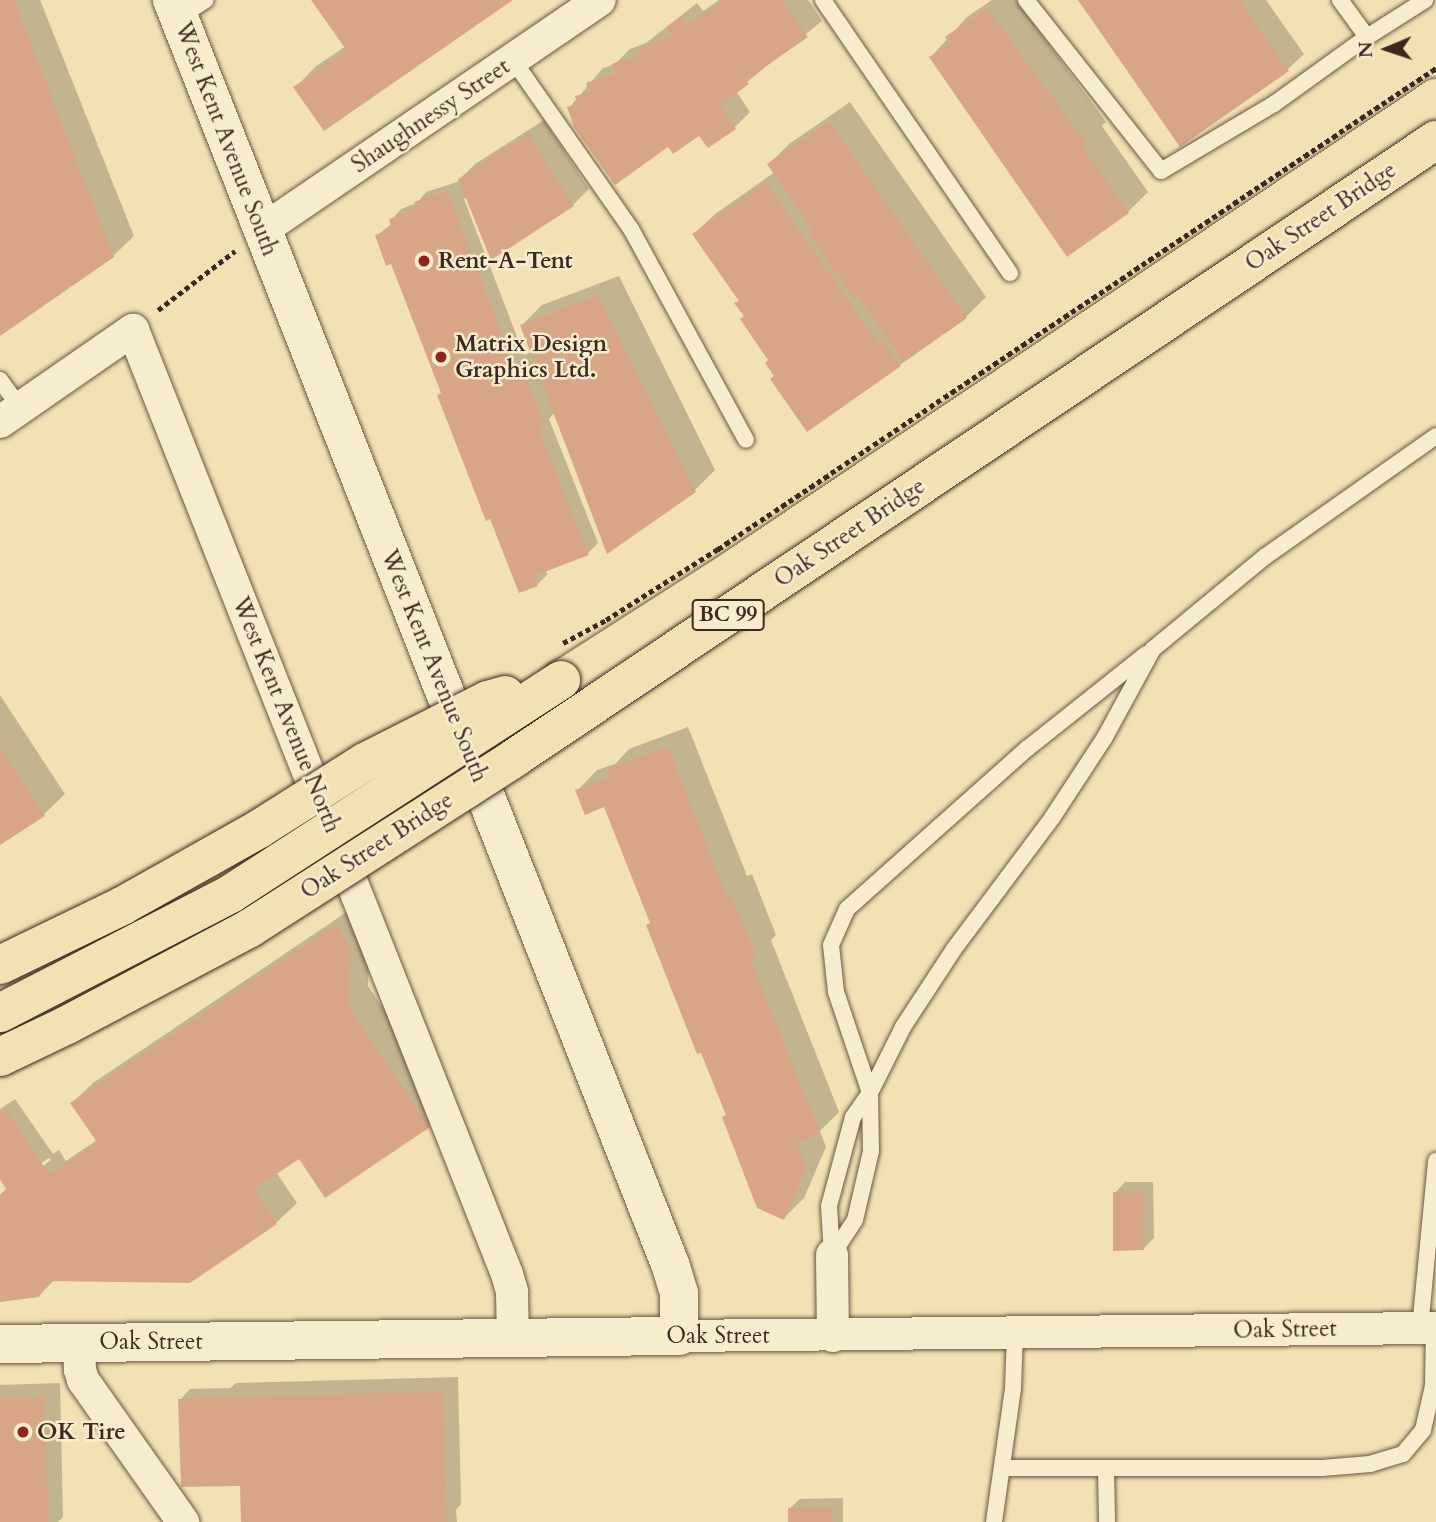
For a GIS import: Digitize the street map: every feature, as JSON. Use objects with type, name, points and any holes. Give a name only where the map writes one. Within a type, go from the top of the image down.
[{"type":"highway","name":"Oak Street Bridge","points":[[0,1013],[232,893],[561,662],[733,570],[1436,98]]},
{"type":"highway","name":"Oak Street Bridge","points":[[0,1057],[68,1026],[262,921],[516,757],[1436,140]]},
{"type":"highway","points":[[0,965],[122,906],[259,829],[365,762],[561,662]]},
{"type":"street","name":"Shaughnessy Street","points":[[261,231],[600,0]]},
{"type":"street","name":"West Kent Avenue South","points":[[186,6],[261,231],[670,1264],[679,1293],[679,1336]]},
{"type":"street","points":[[10,415],[133,330]]},
{"type":"street","name":"West Kent Avenue North","points":[[133,330],[507,1274],[512,1292],[513,1338]]},
{"type":"street","points":[[832,1255],[833,1336]]},
{"type":"street","name":"Oak Street","points":[[0,1343],[1430,1328]]},
{"type":"street","points":[[79,1342],[79,1370],[83,1380],[183,1522]]},
{"type":"lane","points":[[823,0],[1010,273]]},
{"type":"lane","points":[[1026,0],[1161,172],[1274,104],[1367,37],[1425,0]]},
{"type":"lane","points":[[1340,0],[1367,37]]},
{"type":"lane","points":[[513,60],[631,229],[746,440]]},
{"type":"lane","points":[[0,380],[10,415]]},
{"type":"lane","points":[[832,1255],[855,1220],[870,1151],[870,1093],[836,992],[831,945],[847,909],[1028,748],[1266,556],[1436,436]]},
{"type":"lane","points":[[832,1255],[829,1206],[853,1117],[870,1093],[902,1027],[954,949],[1052,818],[1105,737],[1153,649]]},
{"type":"lane","points":[[1004,1468],[1322,1468],[1370,1464],[1403,1454],[1423,1430],[1433,1385],[1430,1328],[1436,1161]]},
{"type":"lane","points":[[994,1522],[1004,1468],[1013,1390],[1015,1332]]},
{"type":"lane","points":[[1106,1468],[1107,1522]]},
{"type":"path","points":[[561,662],[606,621],[719,549],[1436,68]]},
{"type":"path","points":[[133,330],[261,231]]},
{"type":"building","points":[[0,0],[14,0],[114,257],[0,336]]},
{"type":"building","points":[[311,0],[513,0],[324,131],[293,87],[347,51]]},
{"type":"building","points":[[723,0],[782,0],[808,37],[746,80],[749,84],[720,105],[736,129],[708,148],[699,136],[673,154],[668,147],[615,185],[574,127],[567,107],[577,104],[575,96],[589,92],[586,83],[616,73],[612,64],[642,54],[640,47],[673,36],[667,27],[681,17],[687,25]]},
{"type":"building","points":[[1078,0],[1240,0],[1289,71],[1180,147]]},
{"type":"building","points":[[987,8],[1087,144],[1083,147],[1129,213],[1067,257],[929,57],[949,44],[945,37]]},
{"type":"building","points":[[829,121],[967,318],[904,362],[858,296],[854,299],[808,232],[812,229],[767,164]]},
{"type":"building","points":[[528,134],[574,206],[491,260],[458,179]]},
{"type":"building","points":[[766,182],[878,343],[882,340],[901,366],[807,432],[770,379],[774,376],[765,363],[768,360],[740,319],[744,316],[734,303],[739,301],[692,234]]},
{"type":"building","points":[[447,190],[514,364],[520,361],[545,426],[539,428],[589,555],[534,576],[538,586],[519,593],[490,519],[486,521],[437,395],[441,393],[391,264],[386,266],[375,235],[392,228],[389,219],[417,208],[414,202]]},
{"type":"building","points":[[598,295],[696,492],[607,554],[520,325]]},
{"type":"building","points":[[0,746],[45,816],[0,845]]},
{"type":"building","points":[[668,746],[726,895],[731,893],[757,957],[751,960],[820,1133],[797,1143],[806,1168],[784,1220],[757,1208],[722,1117],[726,1115],[701,1053],[697,1054],[646,925],[650,923],[604,807],[585,815],[575,790],[609,777],[607,769]]},
{"type":"building","points":[[336,924],[351,946],[349,1007],[430,1127],[325,1198],[299,1159],[254,1189],[277,1224],[190,1283],[49,1281],[39,1297],[0,1302],[0,1195],[6,1189],[0,1179],[0,1111],[5,1108],[49,1174],[97,1142],[70,1103]]},
{"type":"building","points":[[1113,1192],[1144,1192],[1144,1250],[1113,1251]]},
{"type":"building","points":[[443,1391],[447,1522],[241,1522],[240,1486],[181,1487],[178,1399]]},
{"type":"building","points":[[45,1398],[48,1522],[0,1522],[0,1399]]},
{"type":"building","points":[[788,1508],[833,1508],[833,1522],[788,1522]]},
{"type":"place","name":"Rent-A-Tent","points":[[424,261]]},
{"type":"place","name":"Matrix Design Graphics Ltd.","points":[[441,357]]},
{"type":"place","name":"OK Tire","points":[[23,1432]]}]
